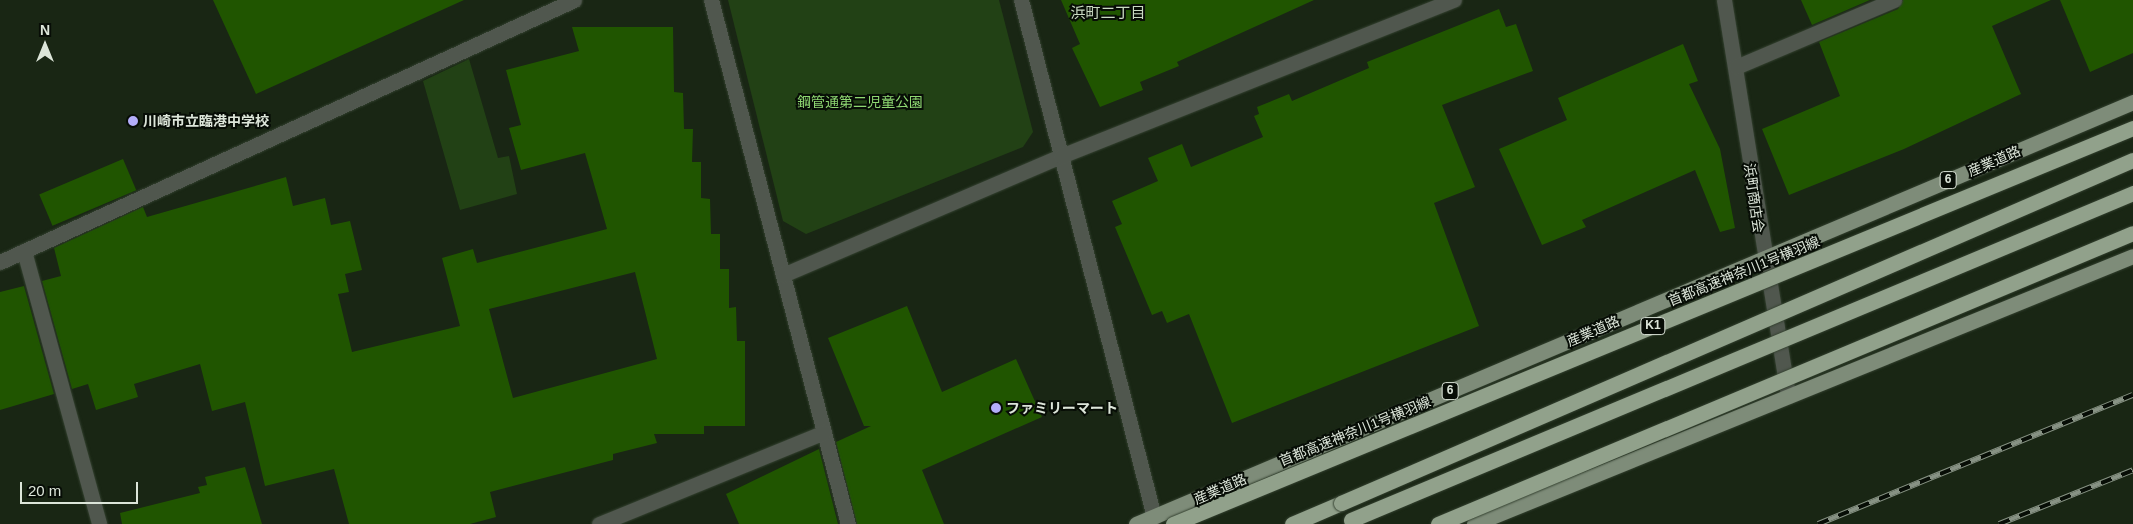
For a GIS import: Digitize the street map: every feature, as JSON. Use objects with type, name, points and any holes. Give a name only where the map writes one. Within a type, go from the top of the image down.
[{"type":"highway","name":"首都高速神奈川1号横羽線","points":[[1173,524],[2133,128]]},
{"type":"highway","points":[[1292,524],[2133,160]]},
{"type":"highway","points":[[1346,522],[2133,192]]},
{"type":"highway","points":[[1438,524],[2133,233]]},
{"type":"main road","name":"産業道路","points":[[1136,524],[2133,102]]},
{"type":"main road","points":[[1474,524],[2133,256]]},
{"type":"street","points":[[0,262],[574,0]]},
{"type":"street","points":[[711,0],[848,524]]},
{"type":"street","points":[[1022,0],[1154,517]]},
{"type":"street","points":[[783,275],[1061,156],[1454,0]]},
{"type":"street","name":"浜町商店会","points":[[1724,0],[1736,67],[1763,258],[1788,396]]},
{"type":"street","points":[[1736,67],[1894,0]]},
{"type":"street","points":[[24,251],[99,524]]},
{"type":"street","points":[[599,524],[824,432]]},
{"type":"green space","name":"鋼管通第二児童公園","points":[[728,0],[999,0],[1033,132],[1023,147],[806,234],[783,221]]},
{"type":"green space","points":[[469,59],[498,158],[509,156],[517,194],[460,210],[423,81]]},
{"type":"building","points":[[213,0],[464,0],[256,94]]},
{"type":"building","points":[[1061,0],[1314,0],[1177,62],[1179,66],[1140,82],[1143,90],[1100,107],[1072,48],[1080,44]]},
{"type":"building","points":[[1801,0],[1870,0],[1812,25]]},
{"type":"building","points":[[1903,0],[2051,0],[1992,26],[2021,94],[1904,149],[1789,195],[1762,129],[1840,96],[1819,42],[1898,9]]},
{"type":"building","points":[[2060,0],[2133,0],[2133,53],[2090,72]]},
{"type":"building","points":[[1499,9],[1506,27],[1516,24],[1533,71],[1442,105],[1475,187],[1434,203],[1479,326],[1232,423],[1189,314],[1167,323],[1162,311],[1152,315],[1115,227],[1122,224],[1112,201],[1158,181],[1148,158],[1182,144],[1191,167],[1263,137],[1254,116],[1259,114],[1257,107],[1289,94],[1292,101],[1369,68],[1367,62]]},
{"type":"building","points":[[572,27],[673,27],[674,92],[683,93],[684,129],[693,129],[692,162],[701,162],[701,198],[710,199],[711,234],[720,234],[720,269],[729,269],[729,308],[736,307],[737,341],[745,341],[745,426],[704,426],[704,434],[654,434],[657,443],[613,454],[613,460],[490,492],[496,517],[470,524],[349,524],[334,469],[265,486],[245,402],[212,411],[200,364],[134,384],[138,397],[96,410],[88,384],[72,389],[42,281],[61,276],[54,248],[143,207],[147,217],[286,177],[293,206],[325,198],[331,225],[350,221],[362,270],[345,274],[349,292],[338,294],[352,352],[460,326],[442,258],[473,249],[477,263],[607,229],[585,153],[521,170],[509,128],[521,125],[506,70],[579,51]],"holes":[[[635,272],[657,359],[513,398],[489,309]]]},
{"type":"building","points":[[1683,44],[1698,81],[1689,84],[1720,149],[1735,228],[1720,232],[1695,170],[1582,220],[1586,227],[1542,245],[1499,149],[1567,120],[1558,98]]},
{"type":"building","points":[[123,159],[136,190],[53,226],[39,195]]},
{"type":"building","points":[[24,286],[54,394],[0,410],[0,292]]},
{"type":"building","points":[[907,306],[942,392],[1016,359],[1042,417],[922,470],[944,524],[857,524],[836,442],[871,426],[864,426],[828,338]]},
{"type":"building","points":[[819,449],[838,524],[739,524],[726,494]]},
{"type":"building","points":[[245,467],[262,524],[122,524],[120,513],[200,493],[198,487],[207,485],[205,477]]},
{"type":"railway","points":[[1818,524],[2133,395]]},
{"type":"railway","points":[[1999,524],[2133,470]]},
{"type":"place","name":"川崎市立臨港中学校","points":[[133,121]]},
{"type":"place","name":"ファミリーマート","points":[[996,408]]},
{"type":"district","name":"浜町二丁目","points":[[1108,13]]}]
